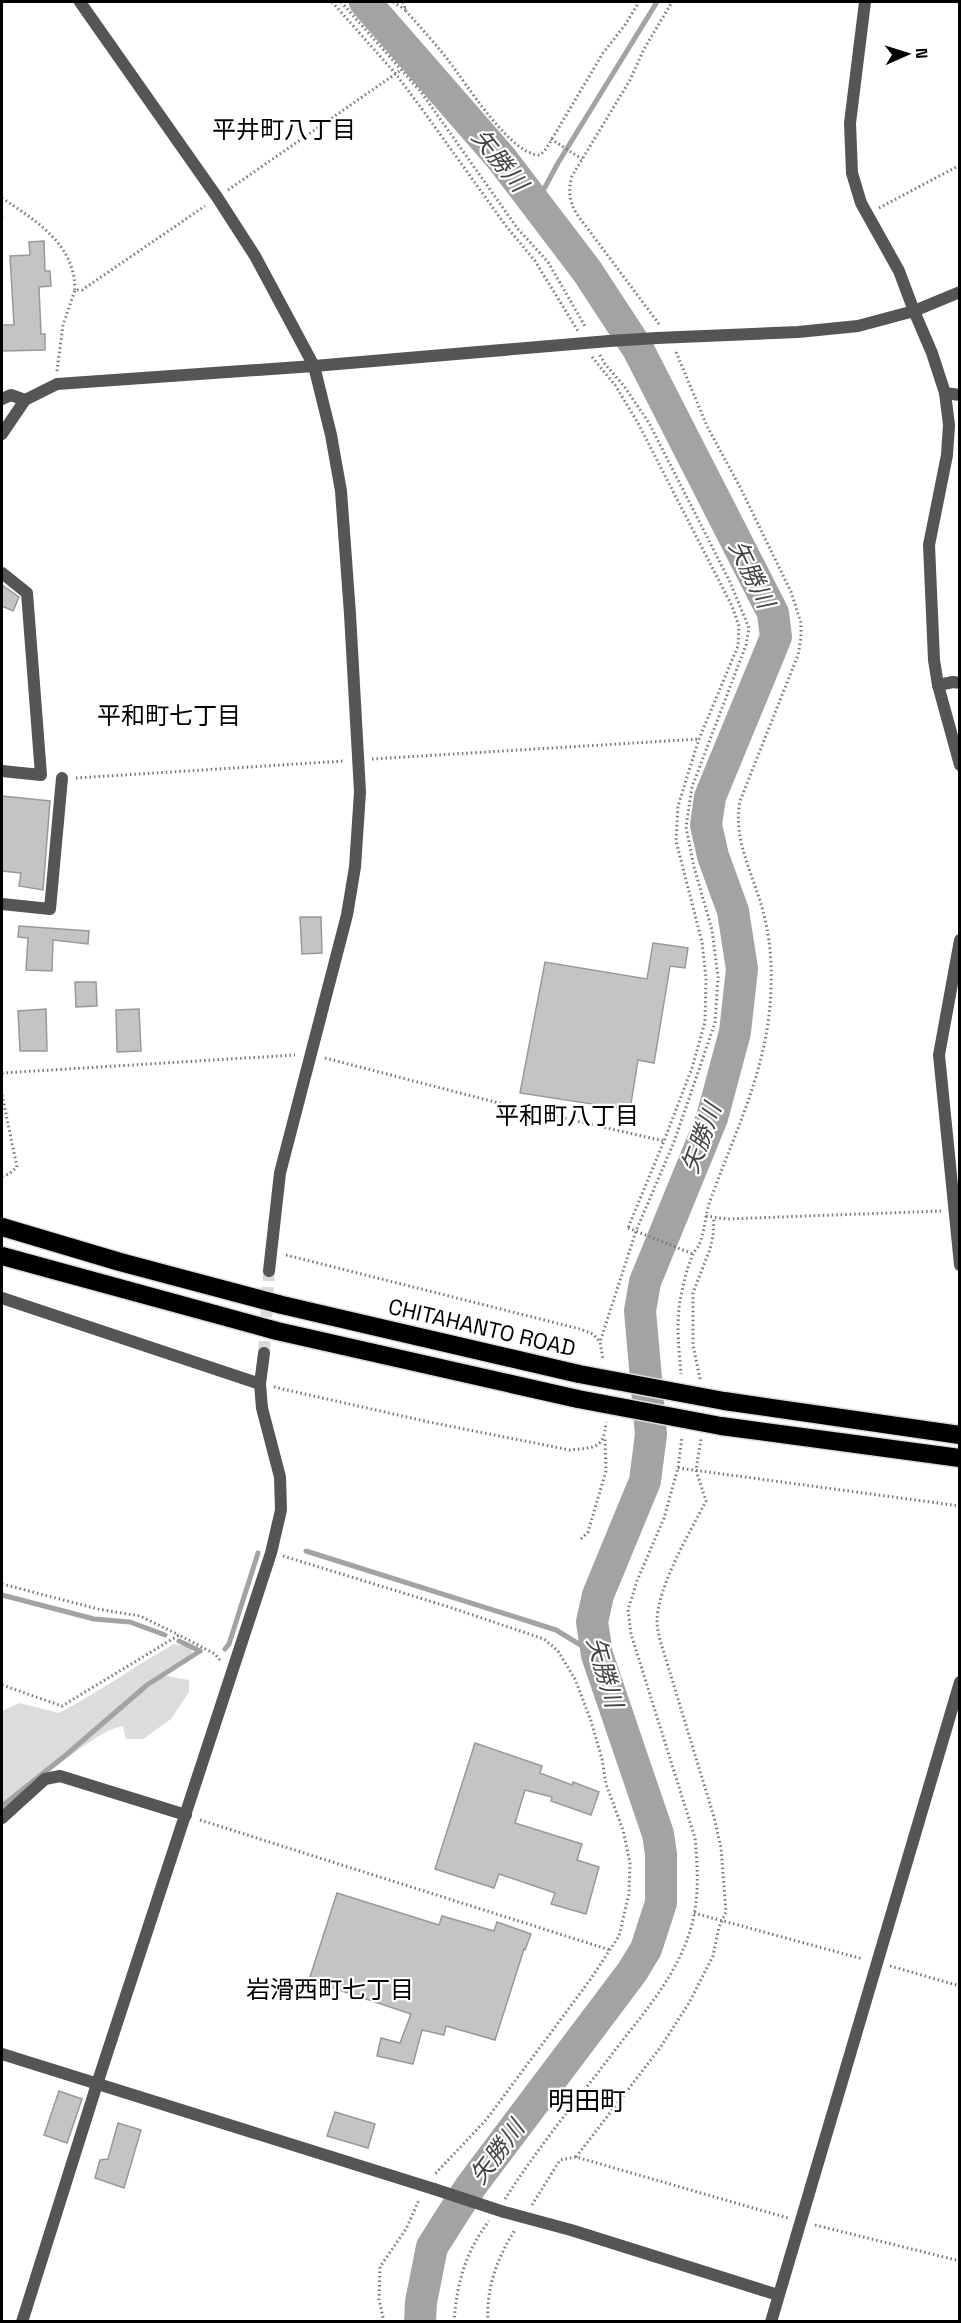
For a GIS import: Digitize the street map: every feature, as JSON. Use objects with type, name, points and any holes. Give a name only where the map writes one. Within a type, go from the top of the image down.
[{"type":"highway","name":"CHITAHANTO ROAD","points":[[2,1227],[120,1262],[282,1305],[579,1374],[724,1401],[960,1435]]},
{"type":"highway","points":[[2,1256],[277,1331],[578,1399],[721,1426],[960,1458]]},
{"type":"street","points":[[80,2],[217,197],[289,315],[314,366],[331,435],[341,491],[359,760],[360,792],[355,867],[349,906],[280,1173],[269,1271]]},
{"type":"street","points":[[865,2],[850,123],[852,173],[861,203],[900,271],[914,311],[933,353],[945,393],[949,425],[946,455],[929,545],[934,660],[938,685],[960,765]]},
{"type":"street","points":[[2,434],[25,400],[57,384],[314,366],[589,342],[798,332],[858,326],[914,311],[960,292]]},
{"type":"street","points":[[945,393],[960,395]]},
{"type":"street","points":[[2,399],[11,395],[25,400]]},
{"type":"street","points":[[2,573],[27,593],[40,775],[2,771]]},
{"type":"street","points":[[938,685],[960,683]]},
{"type":"street","points":[[2,904],[50,909],[62,778]]},
{"type":"street","points":[[960,939],[939,1055],[952,1166],[960,1265]]},
{"type":"street","points":[[2,1298],[260,1384]]},
{"type":"street","points":[[22,2322],[97,2084],[271,1553],[281,1510],[280,1477],[262,1408],[260,1384],[264,1353]]},
{"type":"street","points":[[771,2322],[960,1682]]},
{"type":"street","points":[[2,1818],[45,1779],[60,1776],[186,1815]]},
{"type":"street","points":[[2,2054],[501,2211],[571,2230],[778,2295]]},
{"type":"path","points":[[332,2],[395,74],[506,226],[535,261],[604,364],[624,386],[649,423],[729,582],[749,628],[746,645],[692,787],[686,827],[694,867],[712,930],[718,977],[715,1023],[674,1142],[636,1231],[600,1342],[603,1359]]},
{"type":"path","points":[[341,2],[428,102],[518,229],[548,262],[589,342],[593,359],[615,385],[638,423],[732,606],[739,626],[738,646],[699,739],[678,806],[676,841],[702,942],[706,978],[705,1023],[692,1068],[628,1228],[693,1254]]},
{"type":"path","points":[[393,2],[406,10],[449,61],[499,127],[532,155],[540,155],[551,140],[603,53],[625,25],[639,2]]},
{"type":"path","points":[[404,2],[406,10]]},
{"type":"path","points":[[672,2],[644,49],[630,80],[572,176],[569,199],[576,213],[663,338],[791,592],[801,623],[798,655],[738,811],[737,826],[741,843],[764,914],[771,947],[770,999],[764,1053],[753,1090],[709,1204],[680,1303],[681,1374]]},
{"type":"path","points":[[75,290],[82,290],[401,70]]},
{"type":"path","points":[[551,140],[582,159]]},
{"type":"path","points":[[867,214],[960,165]]},
{"type":"path","points":[[2,198],[39,223],[62,248],[75,274],[75,290],[63,325],[57,362],[57,384]]},
{"type":"path","points":[[62,778],[699,739]]},
{"type":"path","points":[[2,1073],[310,1054],[514,1107],[664,1141]]},
{"type":"path","points":[[2,1095],[17,1167],[9,1174],[2,1176]]},
{"type":"path","points":[[706,1216],[751,1218],[954,1210]]},
{"type":"path","points":[[701,1388],[693,1345],[693,1293],[710,1249],[714,1218]]},
{"type":"path","points":[[270,1251],[580,1329],[593,1334],[600,1342]]},
{"type":"path","points":[[260,1384],[429,1422],[570,1450],[593,1447],[601,1443],[605,1435]]},
{"type":"path","points":[[581,1539],[588,1532],[606,1471],[606,1422]]},
{"type":"path","points":[[702,1432],[696,1470],[706,1501],[669,1578],[660,1603],[657,1622],[660,1640],[714,1817],[721,1848],[726,1912],[713,1956],[689,2003],[660,2048],[576,2157],[801,2221],[960,2261]]},
{"type":"path","points":[[454,2322],[456,2294],[465,2259],[487,2224],[501,2211],[540,2149],[670,1978],[688,1936],[694,1913],[698,1868],[695,1838],[631,1634],[628,1610],[637,1581],[664,1518],[678,1468],[682,1437]]},
{"type":"path","points":[[678,1468],[960,1506]]},
{"type":"path","points":[[271,1553],[533,1635],[544,1639],[558,1651],[575,1679],[594,1731],[606,1784],[623,1830],[630,1863],[627,1909],[619,1935],[610,1950],[486,2120],[435,2175],[430,2188],[411,2213],[406,2229],[380,2267],[378,2290],[384,2322]]},
{"type":"path","points":[[2,1584],[98,1609],[140,1616],[215,1654],[231,1673]]},
{"type":"path","points":[[2,1685],[62,1706],[179,1635]]},
{"type":"path","points":[[186,1815],[610,1950]]},
{"type":"path","points":[[694,1913],[960,1986]]},
{"type":"shaded area","points":[[174,1644],[191,1647],[192,1654],[161,1675],[189,1680],[189,1692],[171,1719],[143,1739],[126,1739],[123,1726],[96,1738],[2,1811],[2,1711],[19,1703],[59,1713]]},
{"type":"building","points":[[44,241],[45,271],[50,271],[51,286],[39,287],[41,334],[45,334],[45,350],[2,351],[2,325],[14,325],[10,256],[30,255],[29,242]]},
{"type":"building","points":[[2,585],[19,597],[13,611],[2,606]]},
{"type":"building","points":[[2,796],[50,801],[43,890],[19,886],[21,873],[2,871]]},
{"type":"building","points":[[300,917],[321,917],[322,953],[302,954]]},
{"type":"building","points":[[19,926],[89,931],[88,944],[53,940],[52,971],[26,970],[28,938],[18,937]]},
{"type":"building","points":[[653,943],[688,948],[685,968],[670,966],[654,1063],[638,1060],[630,1110],[520,1093],[545,962],[647,979]]},
{"type":"building","points":[[75,982],[96,982],[97,1006],[76,1007]]},
{"type":"building","points":[[46,1009],[47,1051],[20,1051],[18,1011]]},
{"type":"building","points":[[139,1009],[141,1051],[117,1052],[116,1010]]},
{"type":"building","points":[[475,1743],[542,1766],[540,1773],[599,1792],[591,1815],[551,1801],[552,1797],[525,1790],[515,1823],[582,1844],[577,1860],[599,1867],[586,1914],[551,1904],[555,1893],[499,1874],[494,1888],[435,1869]]},
{"type":"building","points":[[337,1893],[439,1925],[442,1916],[494,1931],[497,1922],[531,1934],[524,1949],[495,2040],[446,2026],[444,2035],[422,2030],[413,2064],[377,2056],[381,2038],[400,2043],[411,2014],[309,1980]]},
{"type":"building","points":[[59,2091],[82,2099],[67,2143],[44,2135]]},
{"type":"building","points":[[335,2112],[375,2124],[368,2148],[327,2136]]},
{"type":"building","points":[[118,2123],[141,2130],[124,2188],[95,2178],[100,2160],[108,2159]]},
{"type":"waterway","name":"矢勝川","points":[[365,2],[501,158],[587,271],[638,349],[773,613],[776,637],[710,797],[706,825],[713,856],[733,911],[742,969],[735,1032],[712,1118],[645,1282],[640,1311],[651,1434],[645,1481],[598,1595],[592,1622],[597,1655],[658,1834],[661,1854],[661,1903],[646,1949],[632,1972],[471,2186],[432,2247],[421,2302],[420,2322]]},
{"type":"waterway","points":[[536,204],[558,163],[657,2]]},
{"type":"waterway","points":[[306,1551],[556,1630],[597,1655]]},
{"type":"waterway","points":[[225,1649],[229,1644],[258,1553]]},
{"type":"waterway","points":[[2,1595],[94,1619],[130,1622],[165,1635]]},
{"type":"waterway","points":[[179,1641],[200,1651]]},
{"type":"waterway","points":[[2,1806],[66,1755],[147,1685],[200,1651]]},
{"type":"tunnel","points":[[264,1353],[269,1271]]},
{"type":"district","name":"平井町八丁目","points":[[284,129]]},
{"type":"district","name":"平和町七丁目","points":[[169,715]]},
{"type":"district","name":"平和町八丁目","points":[[567,1115]]},
{"type":"district","name":"岩滑西町七丁目","points":[[330,1989]]},
{"type":"district","name":"明田町","points":[[587,2101]]}]
